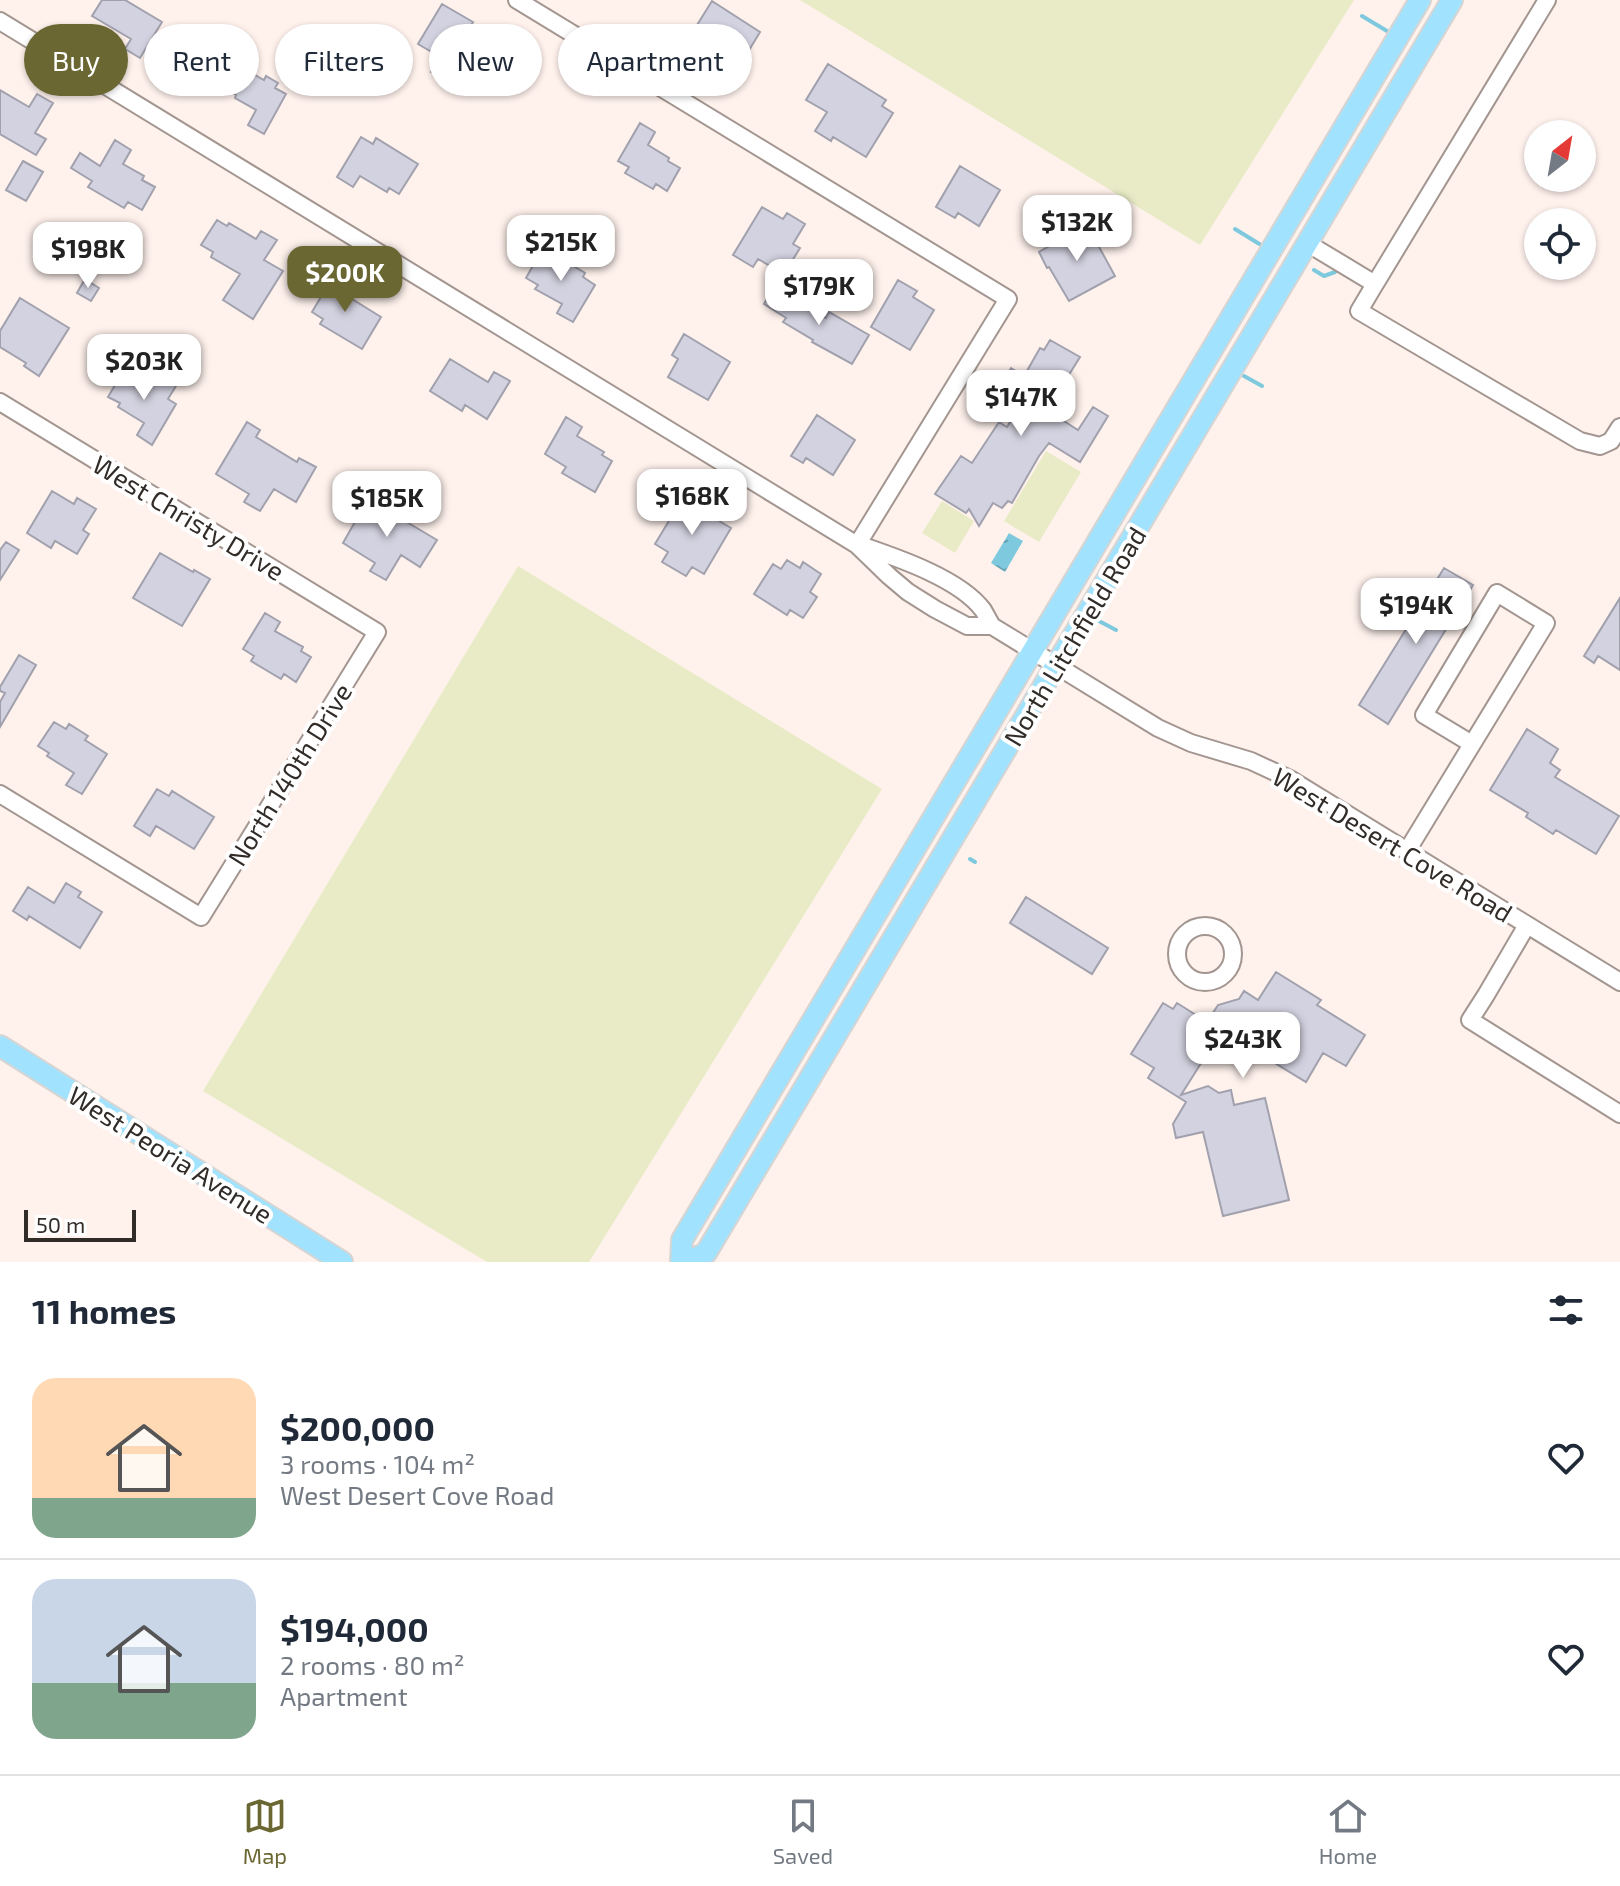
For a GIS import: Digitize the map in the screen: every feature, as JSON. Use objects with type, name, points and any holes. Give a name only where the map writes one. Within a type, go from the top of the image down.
[{"type":"main road","name":"North Litchfield Road","points":[[1420,0],[682,1240],[684,1262],[706,1253],[1452,0]]},
{"type":"main road","points":[[1307,243],[1304,233],[1306,215],[1378,92],[1381,65]]},
{"type":"main road","points":[[896,935],[890,926],[889,916],[916,868],[914,848]]},
{"type":"main road","name":"West Peoria Avenue","points":[[0,1046],[342,1262]]},
{"type":"street","points":[[517,0],[1008,299],[857,545]]},
{"type":"street","points":[[1547,0],[1359,311],[1580,441],[1600,446],[1611,441],[1620,427]]},
{"type":"street","name":"West Desert Cove Road","points":[[0,21],[857,545],[908,592],[935,609],[967,626],[992,626]]},
{"type":"street","points":[[1307,243],[1375,284]]},
{"type":"street","name":"West Christy Drive","points":[[0,402],[377,632]]},
{"type":"street","name":"West Desert Cove Road","points":[[857,545],[925,569],[965,593],[982,608],[992,626],[1169,733],[1276,771],[1620,982]]},
{"type":"street","points":[[935,609],[951,584]]},
{"type":"street","points":[[1407,851],[1546,623],[1497,593],[1424,715],[1472,744]]},
{"type":"street","name":"North 140th Drive","points":[[0,794],[201,917],[377,632]]},
{"type":"street","points":[[1527,925],[1470,1020],[1620,1114]]},
{"type":"green space","points":[[800,0],[1354,0],[1200,245]]},
{"type":"green space","points":[[1046,451],[1081,472],[1039,542],[1004,521]]},
{"type":"green space","points":[[942,501],[974,521],[955,553],[922,533]]},
{"type":"green space","points":[[518,566],[882,789],[589,1262],[487,1262],[203,1091]]},
{"type":"water","points":[[1009,533],[1023,541],[1005,572],[991,563]]},
{"type":"building","points":[[102,0],[125,0],[162,22],[144,24],[144,51],[140,58],[128,51],[131,39],[128,37],[128,24],[106,24],[92,16]]},
{"type":"building","points":[[712,1],[748,24],[698,24]]},
{"type":"building","points":[[442,4],[473,22],[472,24],[430,24]]},
{"type":"building","points":[[429,26],[429,50],[418,44]]},
{"type":"building","points":[[752,27],[760,32],[752,45]]},
{"type":"building","points":[[828,64],[886,100],[882,106],[893,113],[866,157],[833,137],[831,141],[815,131],[827,112],[806,100]]},
{"type":"building","points":[[266,76],[275,81],[275,96],[285,96],[264,134],[248,125],[256,110],[235,98],[259,96],[259,77],[264,80]]},
{"type":"building","points":[[0,90],[29,107],[36,96],[53,103],[35,133],[46,139],[36,155],[0,134]]},
{"type":"building","points":[[640,123],[655,132],[648,145],[680,168],[667,191],[656,184],[653,189],[625,173],[629,167],[618,161]]},
{"type":"building","points":[[361,137],[373,144],[376,138],[418,164],[399,194],[389,188],[387,192],[360,176],[353,187],[337,177]]},
{"type":"building","points":[[115,140],[131,150],[123,164],[144,176],[142,180],[155,187],[142,210],[128,202],[124,208],[88,187],[92,181],[71,168],[80,153],[100,166]]},
{"type":"building","points":[[23,161],[43,172],[26,201],[6,190]]},
{"type":"building","points":[[960,166],[1000,190],[979,226],[958,213],[955,218],[936,207]]},
{"type":"building","points":[[762,207],[783,219],[787,213],[805,224],[793,244],[800,248],[784,274],[758,259],[753,267],[733,255]]},
{"type":"building","points":[[217,220],[227,226],[229,223],[256,239],[261,231],[277,240],[264,260],[283,271],[253,319],[223,300],[240,274],[211,257],[213,252],[201,245]]},
{"type":"building","points":[[1087,225],[1115,276],[1069,301],[1039,252]]},
{"type":"building","points":[[543,248],[585,273],[583,277],[595,285],[573,322],[557,313],[562,304],[535,289],[538,285],[526,278]]},
{"type":"building","points":[[334,275],[350,285],[344,294],[381,317],[362,349],[320,324],[323,319],[312,312]]},
{"type":"building","points":[[85,279],[99,288],[91,301],[77,293]]},
{"type":"building","points":[[898,280],[917,291],[913,297],[934,310],[910,350],[871,327]]},
{"type":"building","points":[[774,287],[826,318],[829,312],[869,335],[852,364],[812,342],[783,322],[786,318],[764,304]]},
{"type":"building","points":[[20,298],[69,328],[39,376],[24,366],[26,363],[0,347],[0,331]]},
{"type":"building","points":[[684,334],[730,362],[708,400],[668,377],[678,359],[672,355]]},
{"type":"building","points":[[1050,340],[1080,357],[1047,410],[1078,430],[1093,407],[1108,416],[1080,462],[1049,443],[1012,503],[1008,501],[1002,508],[993,503],[979,526],[969,509],[966,513],[935,494],[961,456],[972,463],[999,422],[1007,427],[1025,397],[1001,384],[1011,368],[1024,376],[1040,348],[1044,350]]},
{"type":"building","points":[[450,359],[488,382],[494,372],[510,381],[487,419],[465,405],[462,411],[430,391]]},
{"type":"building","points":[[126,366],[157,384],[161,378],[176,386],[168,399],[176,404],[152,445],[137,435],[144,423],[108,397]]},
{"type":"building","points":[[817,415],[855,440],[833,475],[806,458],[803,463],[791,456]]},
{"type":"building","points":[[566,417],[582,427],[577,436],[604,452],[602,455],[612,461],[595,492],[562,473],[566,467],[545,454]]},
{"type":"building","points":[[247,422],[260,430],[256,437],[297,462],[299,458],[316,467],[296,502],[274,489],[260,511],[244,502],[249,494],[216,474]]},
{"type":"building","points":[[52,491],[74,504],[77,498],[96,509],[83,530],[89,534],[77,554],[55,541],[51,548],[27,533]]},
{"type":"building","points":[[687,491],[704,501],[699,509],[731,528],[704,574],[692,567],[686,576],[662,562],[668,552],[655,544]]},
{"type":"building","points":[[368,499],[437,540],[420,567],[401,555],[386,580],[370,571],[375,563],[343,543]]},
{"type":"building","points":[[6,542],[19,550],[0,580],[0,550]]},
{"type":"building","points":[[160,553],[210,579],[182,626],[133,598]]},
{"type":"building","points":[[787,560],[800,568],[803,562],[821,574],[810,592],[817,597],[803,618],[790,610],[787,615],[754,594],[773,564],[781,569]]},
{"type":"building","points":[[1444,568],[1473,585],[1388,724],[1359,705]]},
{"type":"building","points":[[1620,598],[1620,670],[1598,656],[1594,663],[1584,656]]},
{"type":"building","points":[[265,613],[280,622],[275,631],[303,647],[301,651],[311,657],[296,682],[284,674],[281,679],[251,661],[254,656],[243,649]]},
{"type":"building","points":[[19,655],[36,665],[0,727],[0,702],[5,693],[0,691],[0,687]]},
{"type":"building","points":[[54,722],[66,729],[69,724],[88,736],[85,740],[107,754],[82,794],[66,785],[74,773],[47,756],[49,753],[38,746]]},
{"type":"building","points":[[1527,729],[1558,749],[1550,763],[1560,770],[1555,777],[1619,816],[1596,854],[1556,830],[1553,834],[1526,817],[1528,813],[1490,790]]},
{"type":"building","points":[[157,789],[169,796],[172,791],[214,817],[194,849],[156,826],[150,836],[134,826]]},
{"type":"building","points":[[66,883],[81,892],[78,897],[102,912],[80,948],[29,916],[27,920],[13,911],[28,887],[54,903]]},
{"type":"building","points":[[1026,897],[1108,948],[1092,974],[1010,923]]},
{"type":"building","points":[[1276,972],[1321,1000],[1317,1005],[1365,1035],[1346,1066],[1323,1053],[1306,1082],[1239,1041],[1210,1049],[1181,1095],[1208,1086],[1219,1093],[1231,1090],[1234,1105],[1265,1098],[1289,1200],[1223,1216],[1203,1132],[1176,1138],[1173,1124],[1186,1102],[1148,1078],[1154,1068],[1131,1054],[1163,1003],[1173,1009],[1177,1003],[1207,1022],[1218,1005],[1239,999],[1244,991],[1258,1000]]},
{"type":"waterway","points":[[1362,16],[1387,31]]},
{"type":"waterway","points":[[1235,229],[1261,245]]},
{"type":"waterway","points":[[1314,270],[1324,276],[1335,272]]},
{"type":"waterway","points":[[1244,376],[1262,386]]},
{"type":"waterway","points":[[1099,621],[1116,630]]},
{"type":"waterway","points":[[970,859],[975,862]]}]
